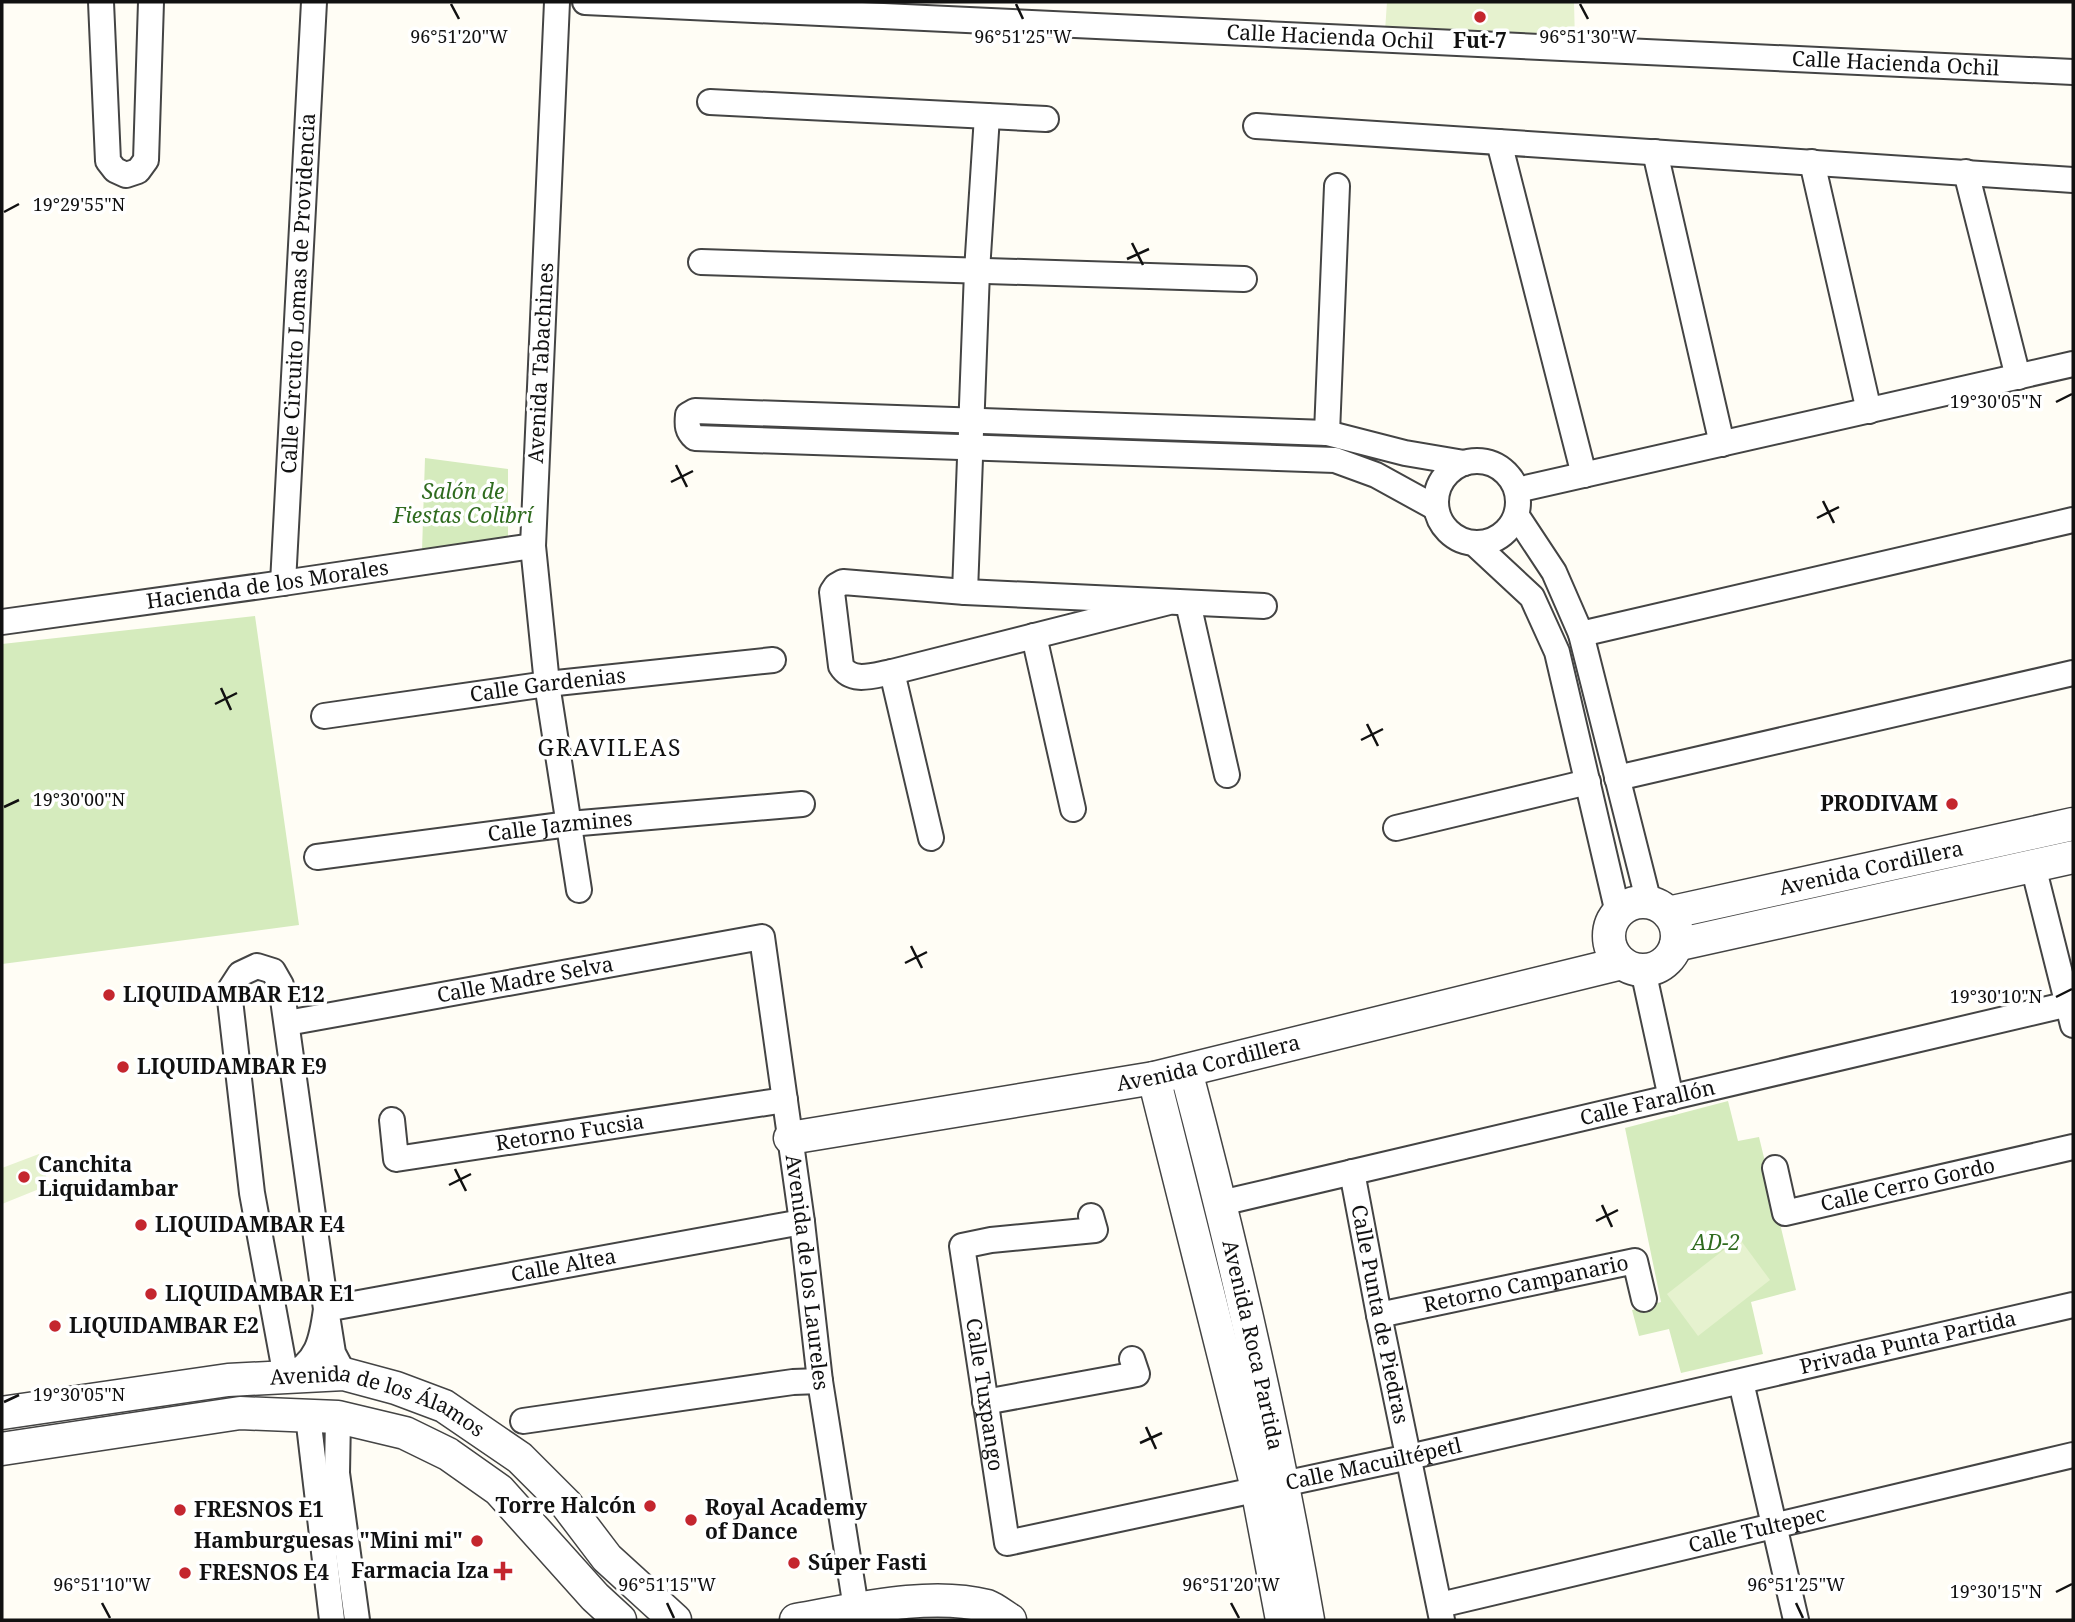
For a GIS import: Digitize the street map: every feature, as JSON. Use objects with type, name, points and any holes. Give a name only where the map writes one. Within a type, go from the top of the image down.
[{"type":"street","points":[[101,2],[108,160],[115,170],[126,175],[138,171],[146,160],[151,2]]},
{"type":"street","name":"Calle Circuito Lomas de Providencia","points":[[283,583],[314,2]]},
{"type":"street","name":"Avenida Tabachines","points":[[557,2],[533,546],[547,684],[579,890]]},
{"type":"street","name":"Calle Hacienda Ochil","points":[[584,2],[2073,72]]},
{"type":"street","points":[[710,102],[1046,119]]},
{"type":"street","points":[[965,592],[977,271],[987,116]]},
{"type":"street","points":[[1256,126],[2073,180]]},
{"type":"street","points":[[1499,142],[1584,475]]},
{"type":"street","points":[[1655,152],[1722,444]]},
{"type":"street","points":[[1812,162],[1869,411]]},
{"type":"street","points":[[1966,172],[2018,377]]},
{"type":"street","points":[[1327,433],[1337,186]]},
{"type":"street","points":[[701,262],[1244,279]]},
{"type":"street","points":[[1517,490],[2073,364]]},
{"type":"street","points":[[1436,508],[1376,475],[1335,460],[695,438],[689,433],[688,415],[695,411],[1327,433],[1405,453],[1464,463],[1491,463],[1503,470],[1517,490],[1517,516],[1501,536],[1490,542],[1475,544],[1461,541],[1449,533],[1440,522],[1436,508],[1442,481],[1452,470],[1464,463]]},
{"type":"street","points":[[1238,457],[1240,429]]},
{"type":"street","points":[[1517,516],[1554,572],[1581,634],[1617,778],[1658,908],[1674,922],[1677,933],[1672,955],[1664,963],[1633,967],[1614,955],[1610,945],[1612,923],[1618,913],[1627,907],[1658,908]]},
{"type":"street","points":[[1581,634],[2073,520]]},
{"type":"street","points":[[1475,544],[1532,597],[1558,652],[1618,913]]},
{"type":"street","name":"Hacienda de los Morales","points":[[2,622],[533,546]]},
{"type":"street","points":[[1178,602],[892,672],[855,678],[841,666],[832,592],[843,582],[965,592],[1264,606]]},
{"type":"street","points":[[1178,602],[1227,775]]},
{"type":"street","points":[[1034,636],[1073,808]]},
{"type":"street","name":"Calle Gardenias","points":[[324,716],[547,684],[774,660]]},
{"type":"street","points":[[892,672],[931,838]]},
{"type":"street","points":[[1617,778],[2073,673]]},
{"type":"street","points":[[1573,717],[1601,711]]},
{"type":"street","points":[[1396,828],[1588,782]]},
{"type":"street","name":"Calle Jazmines","points":[[317,857],[569,824],[802,804]]},
{"type":"street","name":"Avenida Cordillera","points":[[1658,908],[2073,824]]},
{"type":"street","name":"Avenida Cordillera","points":[[1676,945],[2073,857]]},
{"type":"street","points":[[2033,866],[2072,1011]]},
{"type":"street","name":"Calle Madre Selva","points":[[287,1023],[762,937]]},
{"type":"street","name":"Avenida de los Laureles","points":[[762,937],[802,1222],[847,1615]]},
{"type":"street","points":[[326,1309],[322,1336],[312,1360],[296,1373],[286,1377],[252,1193],[229,991],[240,974],[257,967],[273,971],[281,985],[333,1353],[344,1374]]},
{"type":"street","points":[[1633,967],[1671,1098]]},
{"type":"street","name":"Avenida Cordillera","points":[[790,1138],[1154,1078],[1633,967]]},
{"type":"street","name":"Calle Farallón","points":[[1221,1203],[1671,1098],[2072,1011]]},
{"type":"street","name":"Avenida Roca Partida","points":[[1186,1070],[1221,1203],[1270,1485],[1282,1620]]},
{"type":"street","name":"Avenida Roca Partida","points":[[1154,1078],[1308,1620]]},
{"type":"street","name":"Retorno Fucsia","points":[[391,1120],[396,1159],[785,1100]]},
{"type":"street","name":"Calle Cerro Gordo","points":[[1775,1168],[1785,1213],[2073,1147]]},
{"type":"street","name":"Calle Punta de Piedras","points":[[1352,1172],[1441,1613]]},
{"type":"street","name":"Calle Tuxpango","points":[[1007,1543],[962,1246],[991,1240],[1095,1230],[1091,1216]]},
{"type":"street","name":"Calle Altea","points":[[326,1309],[802,1222]]},
{"type":"street","name":"Retorno Campanario","points":[[1379,1315],[1635,1261],[1644,1299]]},
{"type":"street","name":"Privada Punta Partida","points":[[1741,1382],[2073,1305]]},
{"type":"street","points":[[985,1402],[1137,1374],[1132,1359]]},
{"type":"street","name":"Avenida de los Álamos","points":[[2,1413],[228,1380],[344,1374],[396,1388],[444,1406],[520,1458],[566,1504],[607,1558],[675,1620]]},
{"type":"street","points":[[523,1421],[793,1382],[820,1381]]},
{"type":"street","points":[[1741,1382],[1796,1620]]},
{"type":"street","name":"Calle Macuiltépetl","points":[[1007,1543],[1409,1457],[1741,1382]]},
{"type":"street","name":"Avenida de los Álamos","points":[[2,1449],[240,1413],[323,1417],[405,1433],[447,1454],[499,1490],[595,1597],[620,1620]]},
{"type":"street","points":[[323,1417],[332,1620]]},
{"type":"street","points":[[323,1417],[337,1473],[357,1620]]},
{"type":"street","name":"Calle Tultepec","points":[[1441,1613],[1775,1525],[2073,1455]]},
{"type":"street","points":[[847,1615],[951,1601],[989,1607],[1010,1620]]},
{"type":"green space","name":"Fut-7","points":[[1387,2],[1574,2],[1575,42],[1385,31]]},
{"type":"green space","name":"Salón de Fiestas Colibrí","points":[[425,458],[508,469],[508,537],[422,551]]},
{"type":"green space","points":[[255,616],[299,925],[2,964],[2,644]]},
{"type":"green space","name":"AD-2","points":[[1728,1101],[1738,1141],[1759,1137],[1796,1290],[1751,1302],[1763,1354],[1681,1373],[1669,1329],[1639,1336],[1632,1310],[1661,1302],[1625,1128]]},
{"type":"green space","name":"Canchita Liquidambar","points":[[39,1154],[49,1185],[2,1204],[2,1168]]},
{"type":"green space","points":[[1739,1238],[1770,1280],[1698,1336],[1667,1294]]},
{"type":"place","name":"Fut-7","points":[[1480,17]]},
{"type":"place","name":"PRODIVAM","points":[[1952,804]]},
{"type":"place","name":"LIQUIDAMBAR E12","points":[[109,995]]},
{"type":"place","name":"LIQUIDAMBAR E9","points":[[123,1067]]},
{"type":"place","name":"Canchita Liquidambar","points":[[24,1177]]},
{"type":"place","name":"LIQUIDAMBAR E4","points":[[141,1225]]},
{"type":"place","name":"LIQUIDAMBAR E1","points":[[151,1294]]},
{"type":"place","name":"LIQUIDAMBAR E2","points":[[55,1326]]},
{"type":"place","name":"Torre Halcón","points":[[650,1506]]},
{"type":"place","name":"FRESNOS E1","points":[[180,1510]]},
{"type":"place","name":"Royal Academy of Dance","points":[[691,1520]]},
{"type":"place","name":"Hamburguesas \"Mini mi\"","points":[[477,1541]]},
{"type":"place","name":"Súper Fasti","points":[[794,1563]]},
{"type":"place","name":"Farmacia Iza","points":[[503,1571]]},
{"type":"place","name":"FRESNOS E4","points":[[185,1573]]},
{"type":"district","name":"GRAVILEAS","points":[[610,748]]}]
